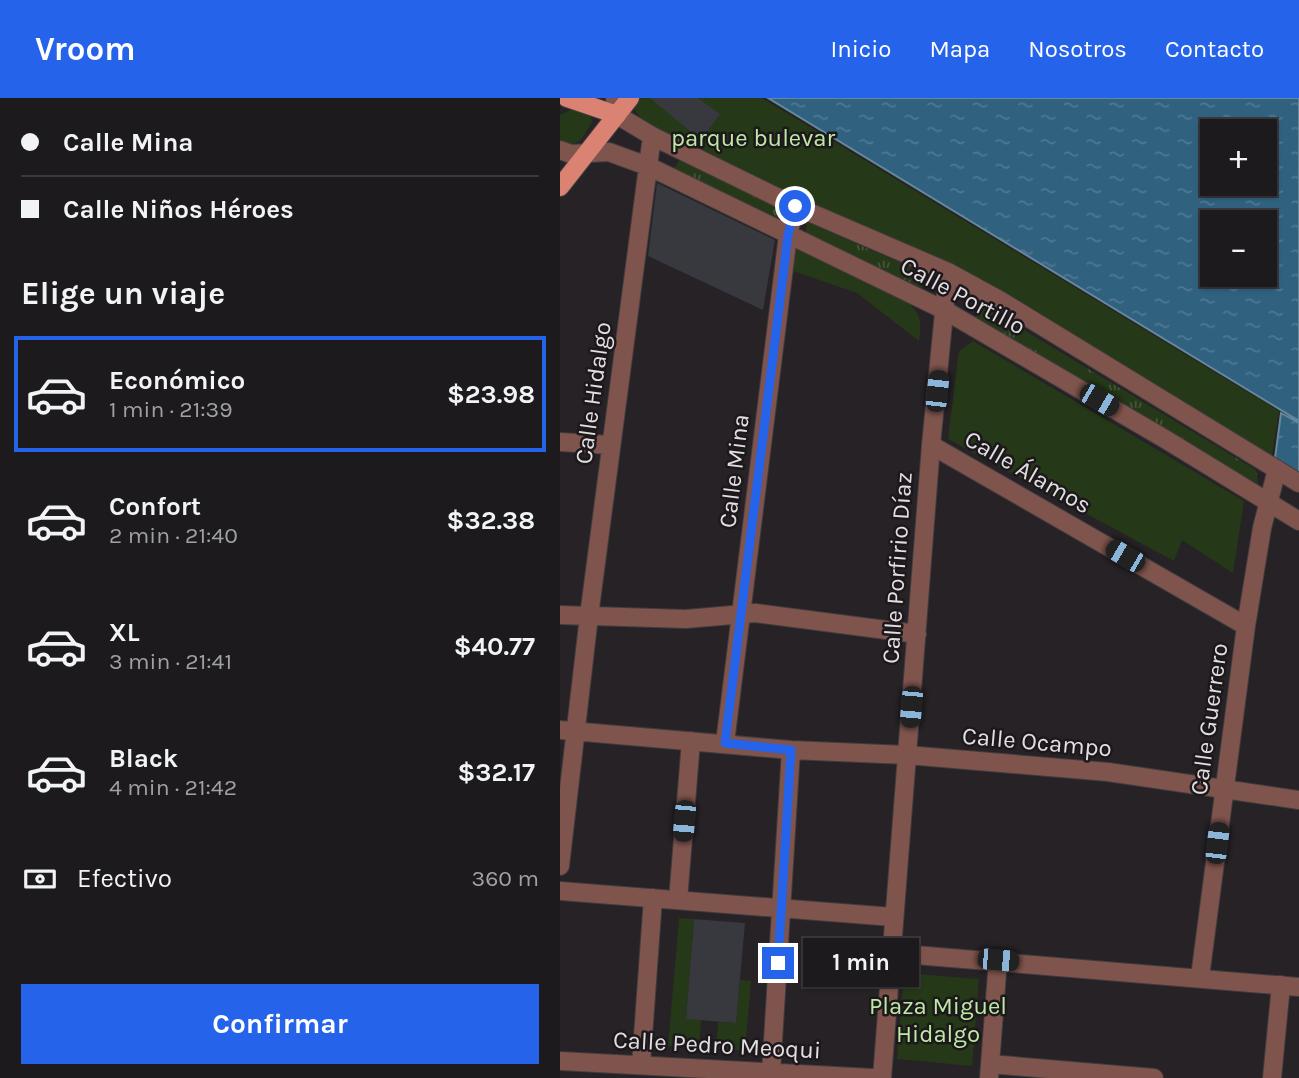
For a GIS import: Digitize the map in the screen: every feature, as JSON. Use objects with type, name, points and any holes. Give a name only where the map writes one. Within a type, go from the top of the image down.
[{"type":"main road","points":[[567,98],[616,107]]},
{"type":"main road","points":[[560,187],[587,153],[616,107],[630,98]]},
{"type":"street","name":"Calle Portillo","points":[[616,107],[652,136],[795,206],[948,271],[1299,483]]},
{"type":"street","name":"Calle Hidalgo","points":[[560,866],[568,731],[589,616],[652,136]]},
{"type":"street","name":"Calle Portillo","points":[[560,150],[571,154],[608,152],[650,167],[946,310],[1299,521]]},
{"type":"street","name":"Calle Mina","points":[[725,743],[788,235],[795,206]]},
{"type":"street","name":"Calle Porfirio Díaz","points":[[882,1078],[931,445],[948,271]]},
{"type":"street","points":[[560,442],[610,445]]},
{"type":"street","name":"Calle Álamos","points":[[931,445],[1246,626]]},
{"type":"street","name":"Calle Guerrero","points":[[1199,977],[1246,626],[1268,502],[1277,469]]},
{"type":"street","points":[[560,615],[686,619],[741,613],[768,614],[917,634]]},
{"type":"street","name":"Calle Ocampo","points":[[568,731],[1108,772],[1299,800]]},
{"type":"street","points":[[678,900],[691,741]]},
{"type":"street","points":[[771,1073],[791,750]]},
{"type":"street","points":[[560,891],[893,917]]},
{"type":"street","points":[[641,1064],[653,898]]},
{"type":"street","points":[[891,953],[1290,986],[1272,1078]]},
{"type":"street","points":[[998,960],[989,1071],[1154,1078]]},
{"type":"street","name":"Calle Pedro Meoqui","points":[[560,1061],[641,1064],[735,1074],[872,1078]]},
{"type":"green space","name":"parque bulevar","points":[[641,98],[762,98],[1279,411],[1271,462],[1041,329],[647,126],[634,109]]},
{"type":"green space","points":[[574,108],[590,113],[592,122],[581,140],[571,145],[560,142],[560,115]]},
{"type":"green space","points":[[680,160],[787,211],[783,220],[673,170]]},
{"type":"green space","points":[[807,222],[926,274],[922,288],[806,233]]},
{"type":"green space","points":[[792,247],[903,299],[914,308],[919,317],[919,341],[857,293],[790,270]]},
{"type":"green space","points":[[979,303],[1256,470],[1258,484],[975,319]]},
{"type":"green space","points":[[973,341],[1244,501],[1233,573],[1182,540],[1174,561],[948,439],[959,351]]},
{"type":"green space","points":[[679,918],[694,919],[686,1018],[701,1020],[699,1048],[668,1046]]},
{"type":"green space","name":"Plaza Miguel Hidalgo","points":[[904,973],[979,979],[972,1066],[897,1059]]},
{"type":"green space","points":[[740,980],[751,981],[745,1051],[716,1049],[718,1022],[736,1023]]},
{"type":"water","points":[[768,98],[1299,98],[1299,421]]},
{"type":"water","points":[[1281,413],[1299,423],[1299,473],[1275,458]]},
{"type":"building","points":[[650,98],[698,98],[720,114],[701,140]]},
{"type":"building","points":[[657,183],[775,240],[763,310],[648,256]]},
{"type":"building","points":[[694,919],[745,923],[736,1023],[686,1019]]},
{"type":"route","points":[[778,963],[791,750],[725,743],[788,235],[795,206]]}]
